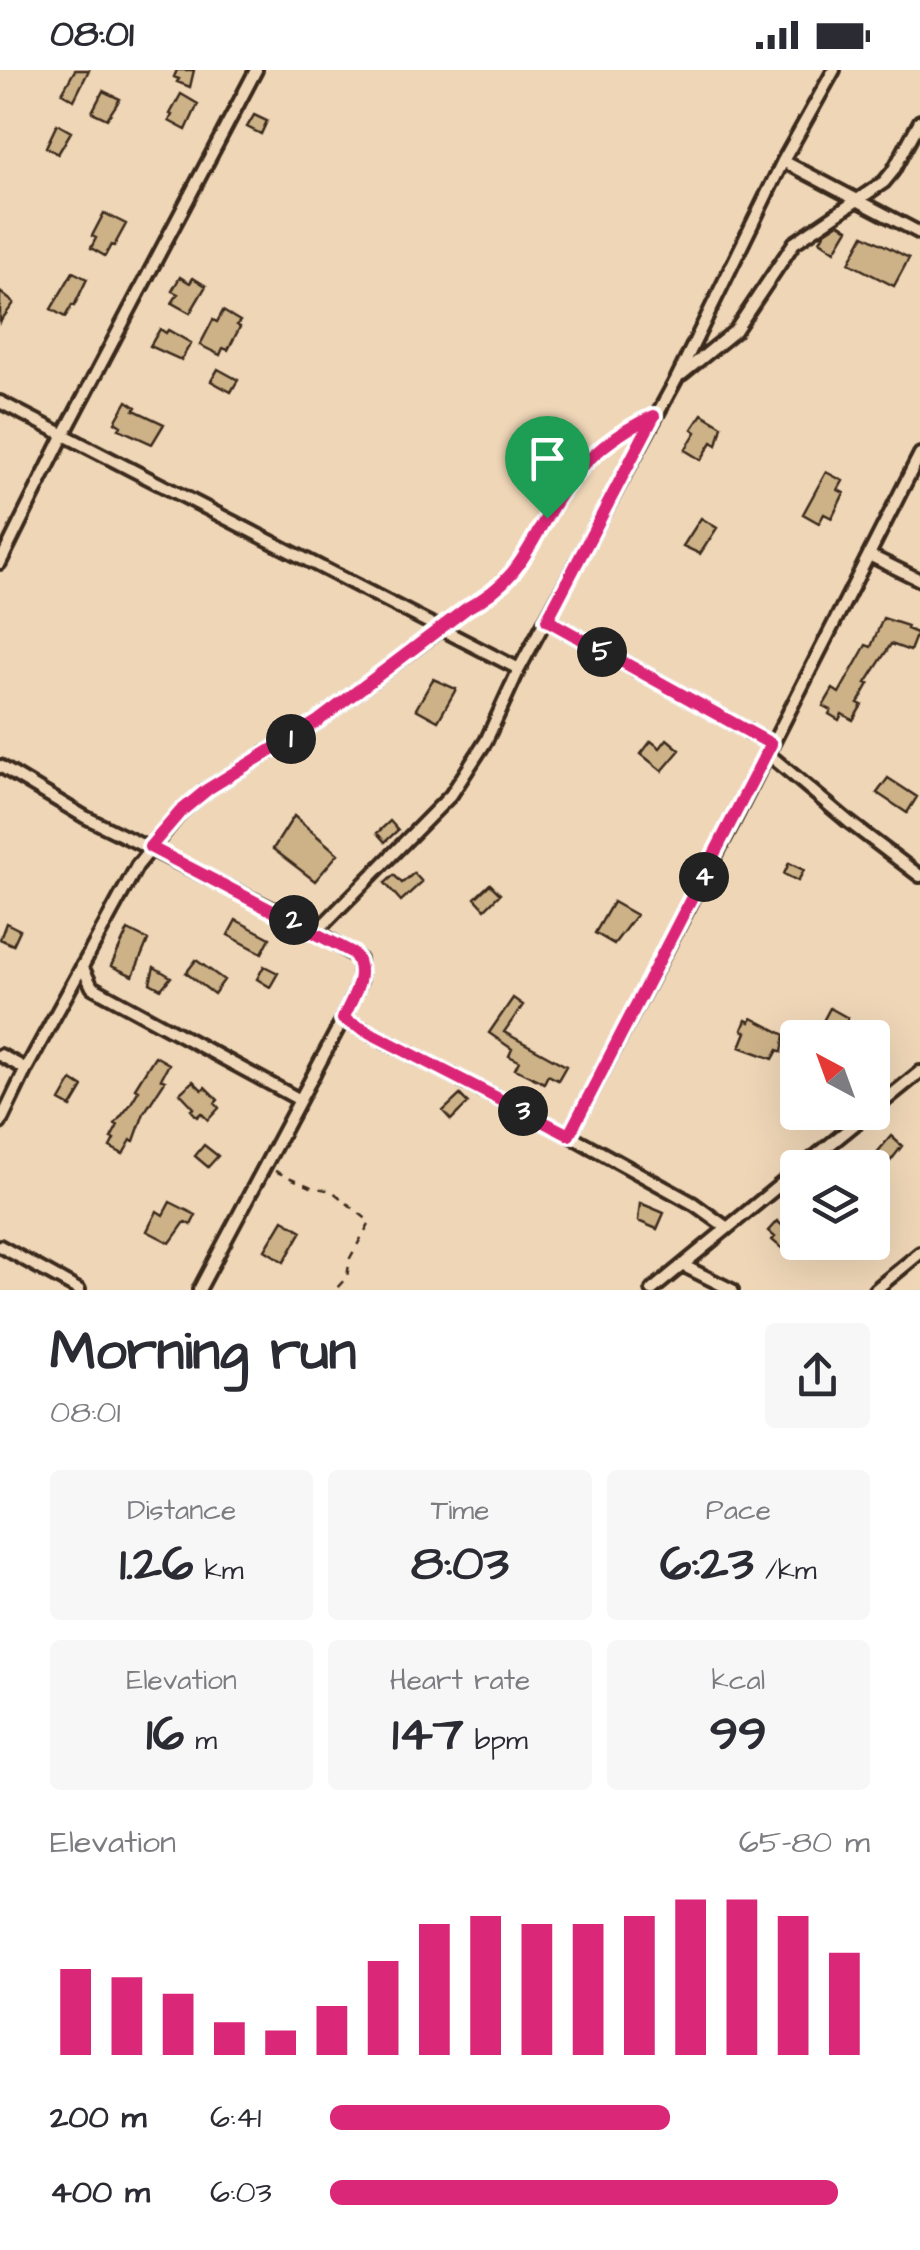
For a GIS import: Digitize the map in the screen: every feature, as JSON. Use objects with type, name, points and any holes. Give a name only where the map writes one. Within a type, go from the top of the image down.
[{"type":"street","points":[[0,563],[256,70]]},
{"type":"street","points":[[317,932],[451,795],[486,741],[520,668],[677,378],[783,161],[834,70]]},
{"type":"street","points":[[677,378],[735,331],[794,243],[893,171],[920,121]]},
{"type":"street","points":[[783,161],[920,233]]},
{"type":"street","points":[[0,402],[520,668]]},
{"type":"street","points":[[569,1135],[920,454]]},
{"type":"street","points":[[869,555],[920,580]]},
{"type":"street","points":[[547,620],[769,748],[849,822],[920,876]]},
{"type":"street","points":[[0,1123],[150,847],[180,812],[208,789],[318,721],[442,628]]},
{"type":"street","points":[[0,766],[85,816],[317,932],[358,959],[360,981],[343,1019],[199,1290]]},
{"type":"street","points":[[82,966],[92,987],[300,1100]]},
{"type":"street","points":[[69,992],[92,987]]},
{"type":"street","points":[[343,1019],[569,1135],[694,1204],[726,1227]]},
{"type":"street","points":[[0,1055],[26,1069]]},
{"type":"street","points":[[890,1096],[920,1072]]},
{"type":"street","points":[[823,1150],[848,1130]]},
{"type":"street","points":[[652,1290],[780,1184]]},
{"type":"street","points":[[0,1246],[79,1290]]},
{"type":"street","points":[[875,1290],[920,1253]]},
{"type":"street","points":[[684,1266],[732,1290]]},
{"type":"path","points":[[442,628],[490,596],[518,570],[564,488],[588,461],[628,427],[654,416]]},
{"type":"path","points":[[264,1166],[310,1188],[332,1192],[370,1222],[350,1258],[348,1277],[334,1290]]},
{"type":"building","points":[[75,70],[89,70],[74,100],[62,93]]},
{"type":"building","points":[[177,70],[194,70],[190,87],[177,82]]},
{"type":"building","points":[[103,91],[120,99],[107,119],[92,112]]},
{"type":"building","points":[[181,94],[198,104],[186,130],[169,121]]},
{"type":"building","points":[[254,115],[267,121],[261,134],[247,127]]},
{"type":"building","points":[[57,124],[71,132],[58,154],[46,147]]},
{"type":"building","points":[[104,213],[126,224],[105,256],[91,248],[96,238],[92,236]]},
{"type":"building","points":[[839,223],[848,229],[835,251],[820,241],[825,232]]},
{"type":"building","points":[[864,235],[909,258],[894,286],[849,263]]},
{"type":"building","points":[[73,272],[87,279],[65,317],[51,309]]},
{"type":"building","points":[[180,277],[190,283],[193,278],[206,286],[190,313],[172,303],[178,294],[172,291]]},
{"type":"building","points":[[0,292],[14,303],[0,322]]},
{"type":"building","points":[[223,311],[240,321],[240,327],[228,350],[223,348],[220,355],[200,345],[213,320],[217,322]]},
{"type":"building","points":[[160,329],[191,343],[181,360],[150,346]]},
{"type":"building","points":[[218,369],[238,380],[231,392],[211,381]]},
{"type":"building","points":[[127,401],[136,407],[134,410],[164,424],[152,444],[119,429],[121,426],[115,422]]},
{"type":"building","points":[[702,414],[722,426],[717,445],[712,442],[701,460],[685,450]]},
{"type":"building","points":[[826,472],[843,481],[838,490],[844,493],[832,518],[824,514],[819,523],[803,514]]},
{"type":"building","points":[[701,518],[717,528],[700,554],[683,546]]},
{"type":"building","points":[[883,618],[917,633],[910,651],[891,644],[866,683],[869,684],[858,703],[862,705],[853,720],[842,714],[839,720],[823,706],[833,689],[839,693],[866,645],[871,647]]},
{"type":"building","points":[[433,679],[456,689],[438,721],[416,709]]},
{"type":"building","points":[[667,739],[680,750],[662,771],[641,754],[651,741],[660,748]]},
{"type":"building","points":[[888,778],[917,797],[907,813],[877,793]]},
{"type":"building","points":[[294,816],[338,854],[315,881],[273,849]]},
{"type":"building","points":[[390,821],[398,830],[385,842],[377,833]]},
{"type":"building","points":[[789,863],[804,870],[798,881],[784,874]]},
{"type":"building","points":[[414,873],[422,882],[401,901],[385,883],[394,875],[402,883]]},
{"type":"building","points":[[490,884],[500,894],[485,909],[475,898]]},
{"type":"building","points":[[613,902],[636,915],[614,944],[595,933]]},
{"type":"building","points":[[236,920],[270,938],[262,953],[228,935]]},
{"type":"building","points":[[6,923],[20,930],[13,945],[0,939]]},
{"type":"building","points":[[128,930],[148,940],[133,976],[111,966]]},
{"type":"building","points":[[196,960],[224,980],[214,994],[186,973]]},
{"type":"building","points":[[264,966],[278,973],[270,987],[257,979]]},
{"type":"building","points":[[154,967],[171,977],[161,989],[150,983]]},
{"type":"building","points":[[513,998],[523,1005],[504,1032],[566,1066],[558,1080],[548,1075],[544,1083],[515,1069],[519,1061],[509,1056],[512,1049],[489,1033]]},
{"type":"building","points":[[830,1008],[848,1018],[847,1020],[824,1020]]},
{"type":"building","points":[[752,1018],[780,1032],[780,1051],[773,1059],[740,1047],[746,1020],[750,1022]]},
{"type":"building","points":[[155,1056],[169,1064],[161,1079],[165,1081],[144,1113],[134,1141],[123,1154],[110,1147],[118,1125],[115,1124],[139,1090],[135,1088]]},
{"type":"building","points":[[72,1080],[83,1087],[71,1107],[60,1101]]},
{"type":"building","points":[[193,1081],[218,1100],[215,1103],[219,1108],[208,1120],[201,1113],[197,1117],[180,1093]]},
{"type":"building","points":[[460,1095],[468,1103],[451,1120],[443,1111]]},
{"type":"building","points":[[891,1136],[902,1146],[890,1162],[890,1150],[879,1150]]},
{"type":"building","points":[[204,1145],[218,1156],[208,1167],[195,1156]]},
{"type":"building","points":[[170,1202],[196,1215],[191,1225],[185,1222],[170,1243],[147,1231],[157,1211],[163,1215]]},
{"type":"building","points":[[640,1203],[664,1213],[657,1229],[638,1221]]},
{"type":"building","points":[[283,1220],[302,1231],[284,1262],[265,1250]]},
{"type":"building","points":[[777,1221],[780,1224],[780,1247],[768,1231]]},
{"type":"route","points":[[654,416],[547,620],[771,744],[569,1135],[343,1019],[360,981],[361,969],[353,953],[150,847],[180,812],[208,789],[318,721],[467,608],[490,596],[518,570],[547,518],[564,488],[588,461],[628,427],[654,416]]}]
